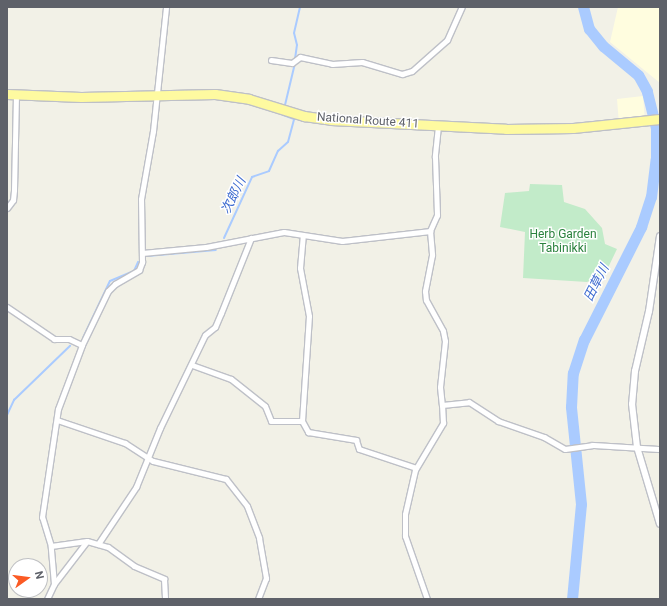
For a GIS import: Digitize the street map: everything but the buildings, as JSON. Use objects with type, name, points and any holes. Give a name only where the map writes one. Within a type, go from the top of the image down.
[{"type":"highway","name":"National Route 411","points":[[11,94],[157,96],[226,95],[314,118],[506,129],[572,128],[659,119]]},
{"type":"street","points":[[54,584],[51,546],[42,517],[61,394],[82,345],[108,291],[115,284],[139,270],[142,253],[139,235],[141,199],[157,96],[166,7]]},
{"type":"street","points":[[271,60],[292,63],[300,56],[332,64],[362,62],[402,74],[412,71],[447,40],[462,7]]},
{"type":"street","points":[[7,208],[13,200],[14,190],[11,94]]},
{"type":"street","points":[[427,599],[405,536],[409,488],[416,468],[443,423],[440,387],[445,341],[443,331],[426,300],[425,291],[432,255],[430,231],[436,215],[435,157],[438,126]]},
{"type":"street","points":[[142,253],[206,247],[284,232],[342,241],[430,231]]},
{"type":"street","points":[[303,235],[300,268],[309,316],[302,421],[308,432],[356,440],[359,450],[416,468]]},
{"type":"street","points":[[660,236],[633,393],[637,447],[660,524]]},
{"type":"street","points":[[98,544],[136,487],[147,458],[205,335],[215,327],[251,238]]},
{"type":"street","points":[[7,307],[54,339],[70,339],[82,345]]},
{"type":"street","points":[[192,364],[231,379],[265,406],[270,421],[302,421]]},
{"type":"street","points":[[442,405],[469,402],[498,421],[544,437],[565,449],[592,445],[660,449]]},
{"type":"street","points":[[57,420],[125,443],[147,458],[221,476],[232,484],[253,518],[261,544],[266,578],[258,599]]},
{"type":"street","points":[[51,546],[87,541],[108,547],[134,566],[164,579],[165,599]]},
{"type":"street","points":[[47,599],[54,584],[87,541]]},
{"type":"shaded area","points":[[618,7],[660,7],[660,83],[610,42]]},
{"type":"shaded area","points":[[643,96],[645,121],[619,124],[617,99]]},
{"type":"green space","name":"Herb Garden Tabinikki","points":[[530,184],[562,185],[564,202],[585,209],[602,228],[605,244],[617,249],[605,274],[587,282],[523,278],[525,232],[500,227],[505,193],[529,191]]},
{"type":"waterway","name":"次郎川","points":[[295,59],[297,45],[294,33],[300,7]]},
{"type":"waterway","name":"田草川","points":[[572,599],[581,504],[571,407],[573,373],[584,340],[641,227],[651,197],[656,159],[656,128],[647,91],[638,75],[603,46],[589,29],[583,7]]},
{"type":"waterway","name":"次郎川","points":[[285,105],[295,63]]},
{"type":"waterway","name":"次郎川","points":[[224,238],[252,177],[269,171],[278,151],[288,142],[294,119],[283,115]]},
{"type":"waterway","name":"次郎川","points":[[147,256],[216,250]]},
{"type":"waterway","name":"次郎川","points":[[83,338],[110,281],[134,271],[138,262]]},
{"type":"waterway","name":"次郎川","points":[[7,415],[14,400],[70,346]]}]
